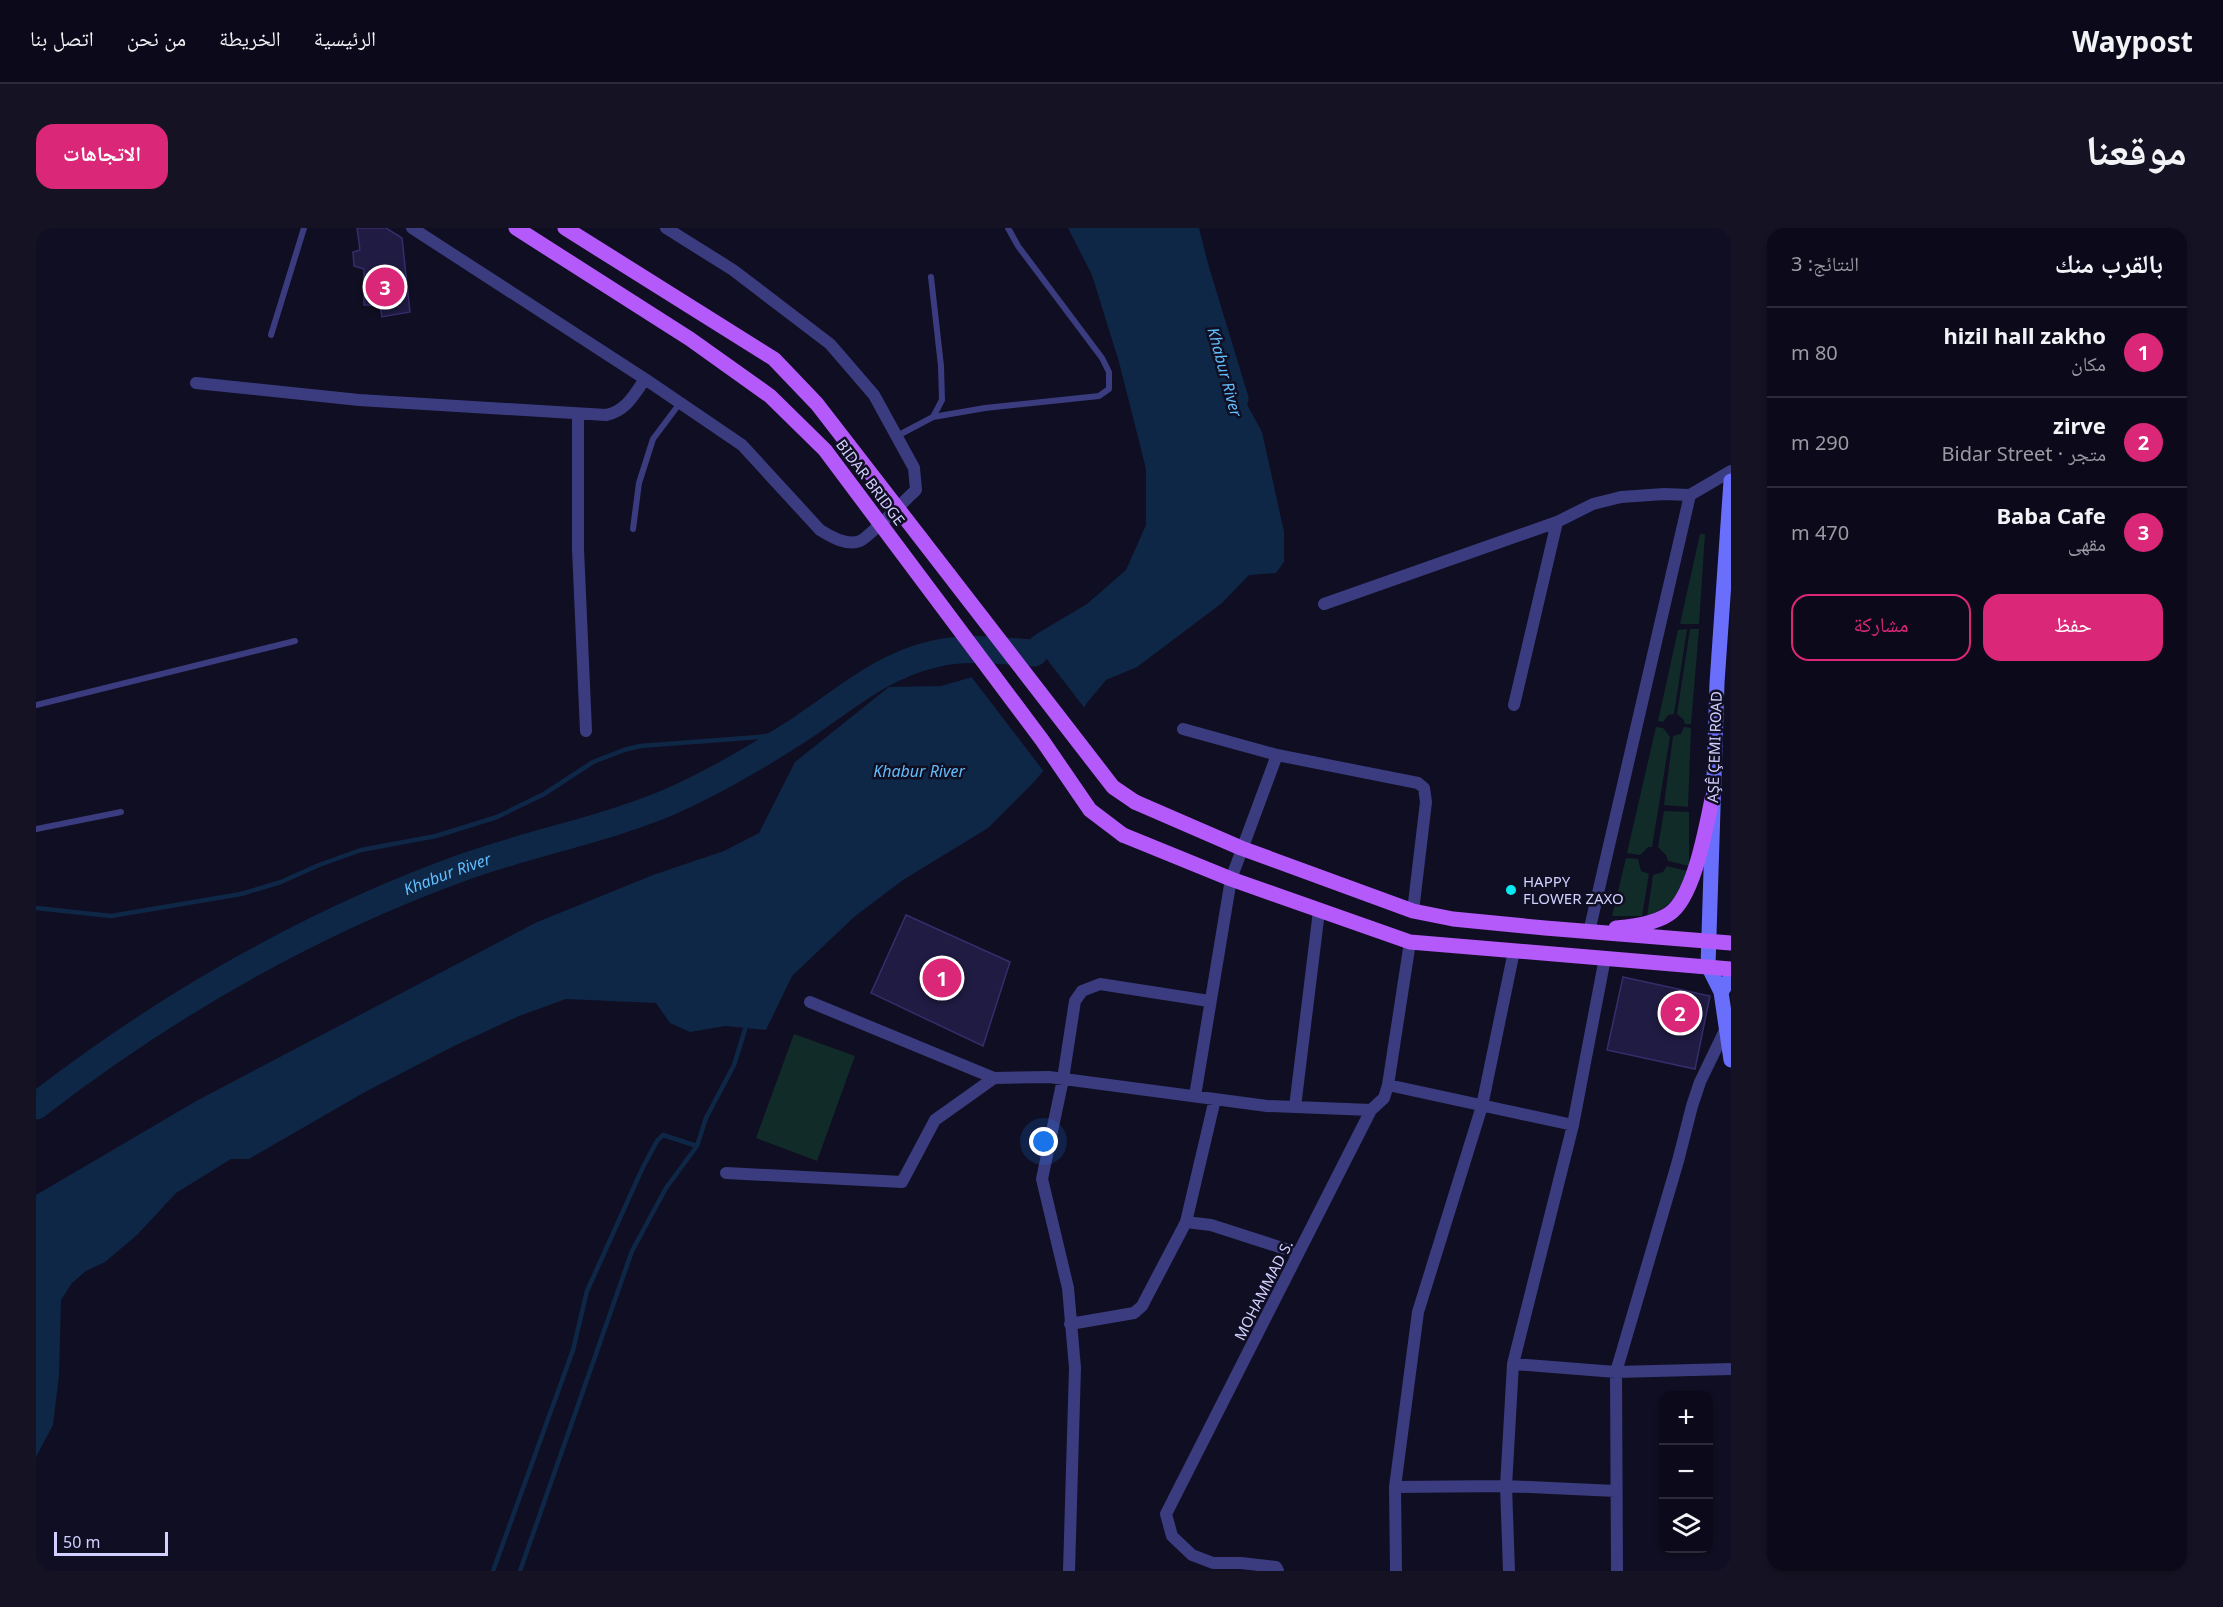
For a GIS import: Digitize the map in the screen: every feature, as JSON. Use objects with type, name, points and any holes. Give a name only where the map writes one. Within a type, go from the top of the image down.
[{"type":"main road","name":"BIDAR BRIDGE","points":[[516,228],[690,339],[770,396],[817,442],[1042,740],[1090,810],[1123,835],[1231,879],[1410,942],[1731,969]]},
{"type":"main road","name":"BIDAR BRIDGE","points":[[565,228],[774,359],[796,380],[818,404],[1113,787],[1135,801],[1241,848],[1413,911],[1453,919],[1589,932]]},
{"type":"main road","name":"AŞÊ ÇEMI ROAD","points":[[1708,966],[1717,683],[1731,481]]},
{"type":"main road","points":[[1589,932],[1632,926],[1670,913],[1683,896],[1693,874],[1712,799]]},
{"type":"main road","points":[[1589,932],[1731,943]]},
{"type":"main road","points":[[1708,966],[1721,992],[1731,1060]]},
{"type":"main road","points":[[1721,992],[1731,977]]},
{"type":"street","points":[[412,228],[680,402],[742,445],[820,530],[830,537],[845,542],[861,541],[916,490],[914,468],[874,395],[830,344],[733,270],[666,228]]},
{"type":"street","points":[[196,383],[359,400],[606,415],[620,411],[631,400],[645,379]]},
{"type":"street","points":[[578,414],[578,549],[586,730]]},
{"type":"street","points":[[1324,604],[1557,522],[1593,504],[1621,497],[1690,495],[1731,471]]},
{"type":"street","points":[[1589,932],[1690,495]]},
{"type":"street","points":[[1514,705],[1557,522]]},
{"type":"street","points":[[1183,729],[1277,755],[1418,783],[1424,788],[1426,802],[1413,911]]},
{"type":"street","points":[[1195,1096],[1231,879],[1277,755]]},
{"type":"street","points":[[1295,1107],[1319,911]]},
{"type":"street","name":"MOHAMMAD S.","points":[[1278,1571],[1276,1567],[1213,1563],[1192,1555],[1172,1536],[1166,1514],[1371,1110],[1384,1098],[1388,1085],[1410,942]]},
{"type":"street","points":[[1396,1571],[1395,1487],[1418,1312],[1482,1106],[1514,951]]},
{"type":"street","points":[[1509,1571],[1506,1486],[1513,1364],[1573,1125],[1605,958]]},
{"type":"street","points":[[1069,1571],[1075,1368],[1068,1288],[1042,1179],[1063,1079],[1075,1001],[1082,991],[1100,984],[1209,1001]]},
{"type":"street","points":[[810,1002],[994,1078],[1049,1077],[1267,1106],[1371,1110]]},
{"type":"street","points":[[1617,1571],[1616,1372],[1692,1106],[1700,1082],[1713,1060],[1727,1027]]},
{"type":"street","points":[[726,1173],[902,1182],[935,1120],[994,1078]]},
{"type":"street","points":[[1388,1085],[1573,1125]]},
{"type":"street","points":[[1070,1324],[1134,1313],[1142,1306],[1186,1222],[1215,1099]]},
{"type":"street","points":[[1186,1222],[1210,1226],[1298,1253]]},
{"type":"street","points":[[1513,1364],[1616,1372],[1731,1369]]},
{"type":"street","points":[[1395,1487],[1506,1486],[1616,1491]]},
{"type":"lane","points":[[271,336],[304,228]]},
{"type":"lane","points":[[897,436],[933,417],[985,408],[1099,396],[1108,388],[1109,372],[1102,358],[1018,246],[1008,228]]},
{"type":"lane","points":[[932,277],[942,377],[942,400],[933,417]]},
{"type":"lane","points":[[633,529],[639,483],[653,439],[680,402]]},
{"type":"lane","points":[[36,705],[295,642]]},
{"type":"lane","points":[[36,829],[121,812]]},
{"type":"green space","points":[[1700,534],[1705,534],[1699,624],[1680,624]]},
{"type":"green space","points":[[1687,629],[1674,714],[1668,715],[1663,722],[1658,721],[1678,630]]},
{"type":"green space","points":[[1690,629],[1699,629],[1691,724],[1685,724],[1677,714]]},
{"type":"green space","points":[[1656,727],[1663,728],[1670,737],[1652,847],[1648,847],[1640,855],[1627,853]]},
{"type":"green space","points":[[1684,727],[1691,728],[1688,807],[1664,805],[1673,736],[1681,734]]},
{"type":"green space","points":[[1664,811],[1689,812],[1689,866],[1668,861],[1666,855],[1658,847]]},
{"type":"green space","points":[[1626,858],[1638,859],[1641,871],[1649,874],[1642,916],[1612,916]]},
{"type":"green space","points":[[1667,866],[1687,871],[1684,880],[1678,894],[1668,904],[1647,917],[1653,875],[1663,872]]},
{"type":"green space","points":[[794,1034],[855,1056],[817,1161],[756,1138]]},
{"type":"water","name":"Khabur River","points":[[1068,228],[1199,228],[1216,296],[1204,326],[1262,432],[1284,532],[1284,562],[1276,573],[1249,575],[1222,603],[1137,667],[1106,680],[1086,704],[1066,745],[1032,784],[988,828],[903,880],[854,917],[792,976],[766,1030],[725,1026],[690,1032],[670,1023],[656,1003],[566,999],[519,1016],[454,1046],[365,1092],[249,1159],[231,1159],[176,1193],[137,1235],[105,1262],[86,1271],[72,1283],[61,1300],[59,1375],[53,1425],[36,1457],[36,1195],[198,1100],[535,923],[653,875],[724,851],[759,833],[795,762],[889,687],[941,686],[976,676],[1038,633],[1087,604],[1126,570],[1146,525],[1146,469],[1119,362],[1092,275]]},
{"type":"pier","points":[[1029,636],[1086,710],[1068,746],[1045,773],[970,675]]},
{"type":"building","points":[[357,228],[386,228],[402,238],[410,312],[382,317],[380,305],[364,305],[364,269],[354,266],[353,252],[360,250]]},
{"type":"building","points":[[906,915],[1010,962],[983,1046],[871,993]]},
{"type":"building","points":[[1623,977],[1710,996],[1695,1069],[1607,1050]]},
{"type":"waterway","name":"Khabur River","points":[[1183,228],[1235,399]]},
{"type":"waterway","name":"Khabur River","points":[[36,1106],[85,1069],[188,1001],[295,940],[351,913],[464,867],[617,821],[667,803],[751,760],[863,686],[915,660],[959,650],[1034,653]]},
{"type":"waterway","points":[[36,908],[111,916],[241,894],[281,882],[361,850],[436,836],[497,817],[544,794],[593,762],[624,750],[640,746],[759,737],[796,731]]},
{"type":"waterway","points":[[520,1571],[632,1251],[666,1188],[697,1146],[706,1118],[734,1065],[747,1023]]},
{"type":"waterway","points":[[493,1571],[573,1350],[587,1291],[643,1167],[657,1141],[663,1135],[697,1146]]},
{"type":"place","name":"Baba Cafe","points":[[385,287]]},
{"type":"place","name":"HAPPY FLOWER ZAXO","points":[[1511,890]]},
{"type":"place","name":"hizil hall zakho","points":[[942,978]]},
{"type":"place","name":"zirve","points":[[1680,1013]]}]
